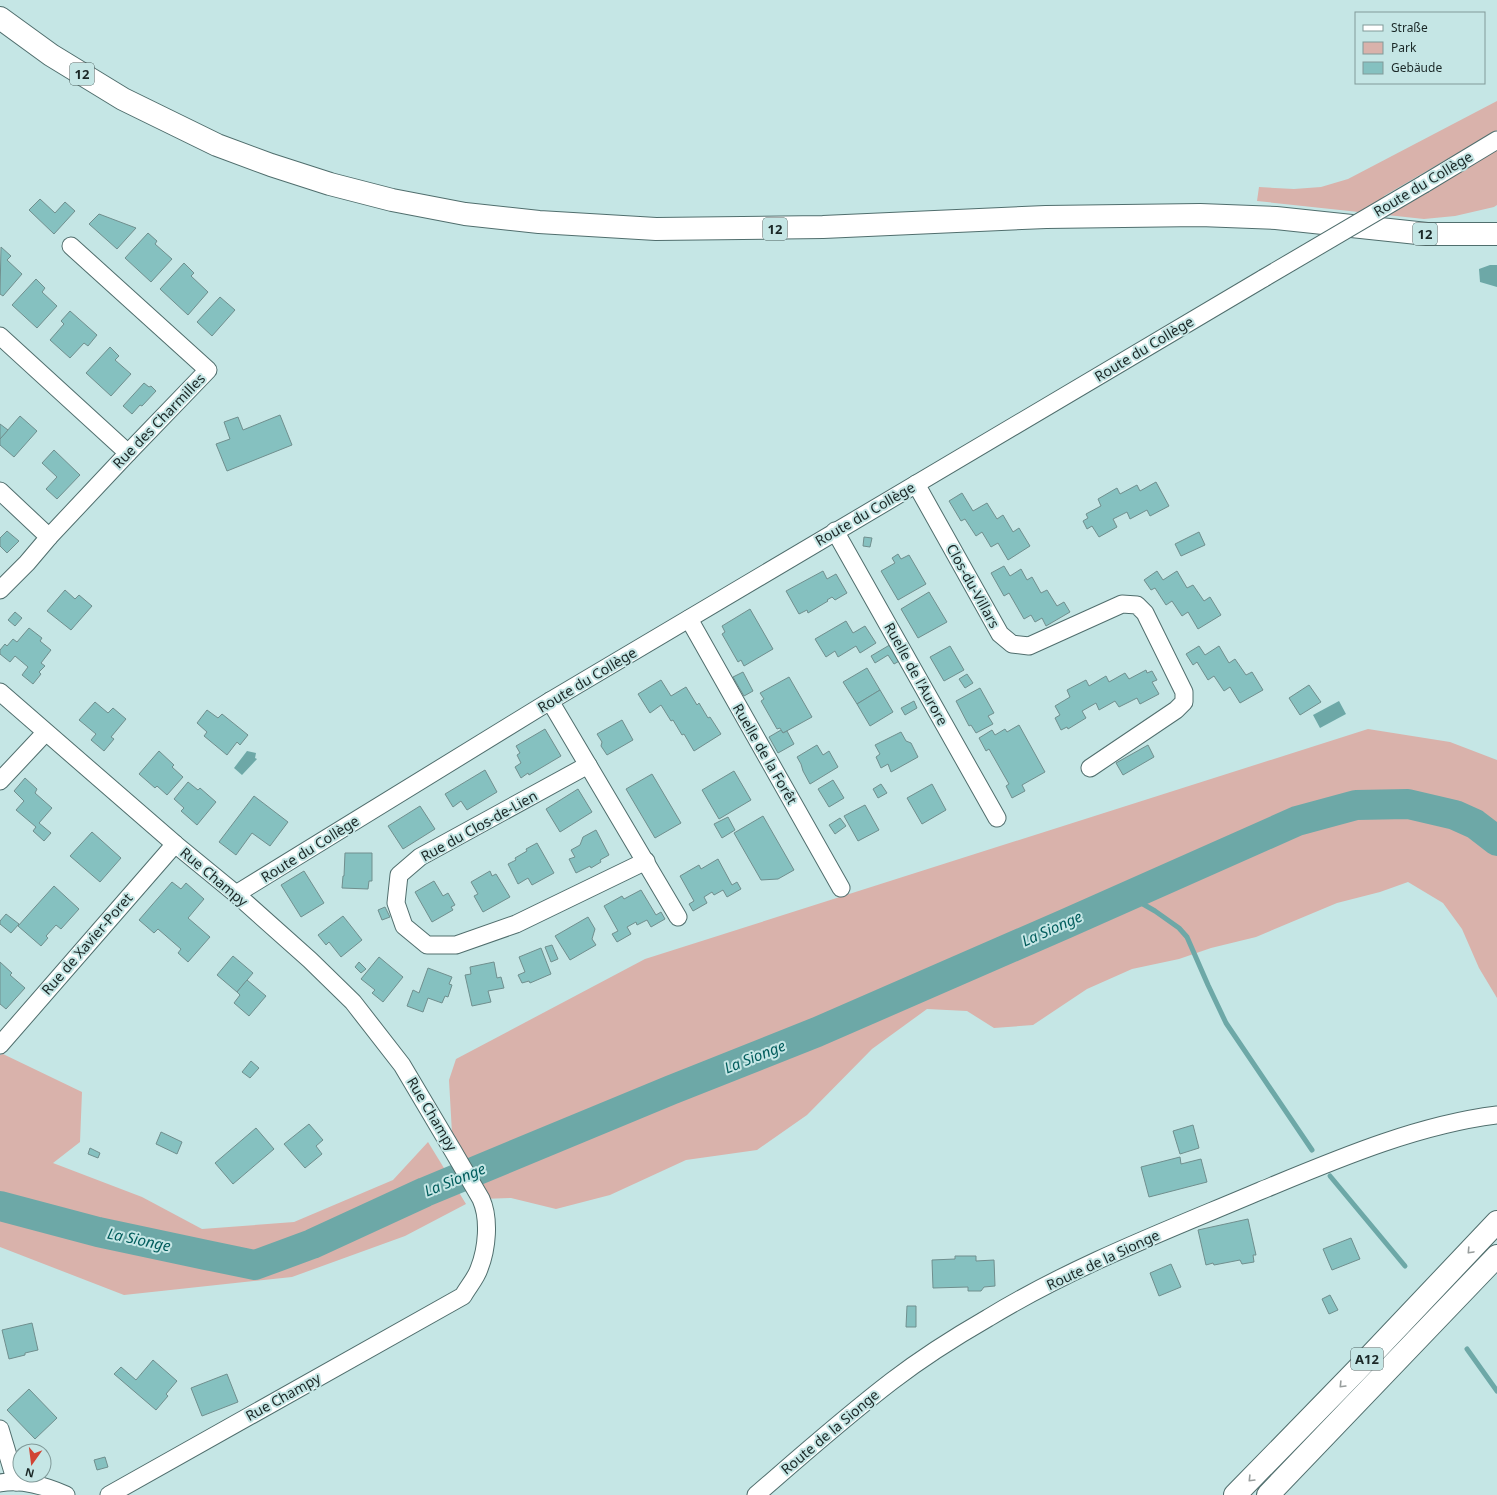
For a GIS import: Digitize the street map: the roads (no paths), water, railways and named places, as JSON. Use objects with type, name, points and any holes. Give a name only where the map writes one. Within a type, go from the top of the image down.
[{"type":"highway","name":"12","points":[[0,18],[51,55],[123,99],[217,145],[271,165],[330,184],[392,200],[465,214],[576,225],[656,230],[823,227],[1046,217],[1200,215],[1276,218],[1427,234],[1497,234]]},
{"type":"highway","name":"12","points":[[1456,234],[1497,218]]},
{"type":"highway","name":"A12","points":[[1235,1495],[1356,1371],[1497,1222]]},
{"type":"highway","name":"A12","points":[[1268,1495],[1497,1256]]},
{"type":"highway","points":[[1285,1495],[1497,1276]]},
{"type":"street","name":"Route du Collège","points":[[236,894],[550,701],[1497,140]]},
{"type":"street","name":"Rue des Charmilles","points":[[0,590],[208,370],[72,246]]},
{"type":"street","points":[[0,336],[128,453]]},
{"type":"street","name":"Clos-du-Villars","points":[[916,484],[1000,634],[1012,644],[1029,646],[1122,604],[1136,605],[1145,613],[1184,692],[1184,702],[1176,710],[1090,768]]},
{"type":"street","points":[[0,491],[50,537]]},
{"type":"street","name":"Ruelle de l'Aurore","points":[[835,531],[997,818]]},
{"type":"street","name":"Ruelle de la Forêt","points":[[689,620],[841,888]]},
{"type":"street","name":"Rue Champy","points":[[0,692],[175,844],[236,894],[310,960],[353,1002],[402,1065],[454,1150],[483,1205],[486,1220],[486,1241],[479,1270],[463,1296],[110,1495]]},
{"type":"street","points":[[550,701],[678,917]]},
{"type":"street","points":[[0,781],[45,732]]},
{"type":"street","name":"Rue du Clos-de-Lien","points":[[588,765],[420,857],[399,875],[396,903],[404,926],[427,945],[456,945],[516,924],[646,861]]},
{"type":"street","name":"Rue de Xavier-Poret","points":[[0,1045],[175,844]]},
{"type":"street","name":"Route de la Sionge","points":[[756,1495],[802,1454],[894,1380],[989,1317],[1052,1283],[1118,1251],[1341,1159],[1394,1139],[1471,1118],[1497,1115]]},
{"type":"street","points":[[0,1429],[8,1483],[39,1484],[66,1495]]},
{"type":"water","points":[[1490,265],[1497,265],[1497,287],[1480,282],[1479,269]]},
{"type":"water","points":[[1339,701],[1346,714],[1320,728],[1313,715]]},
{"type":"water","points":[[247,751],[256,753],[255,758],[257,759],[242,775],[234,768]]},
{"type":"waterway","name":"La Sionge","points":[[0,1206],[98,1232],[255,1265],[312,1244],[425,1192],[671,1090],[817,1032],[1297,821],[1356,805],[1408,804],[1455,815],[1475,824],[1497,841]]},
{"type":"waterway","points":[[1129,896],[1155,911],[1179,928],[1187,937],[1226,1023],[1312,1150]]},
{"type":"waterway","points":[[1330,1176],[1405,1266]]},
{"type":"waterway","points":[[1467,1349],[1497,1391]]}]
